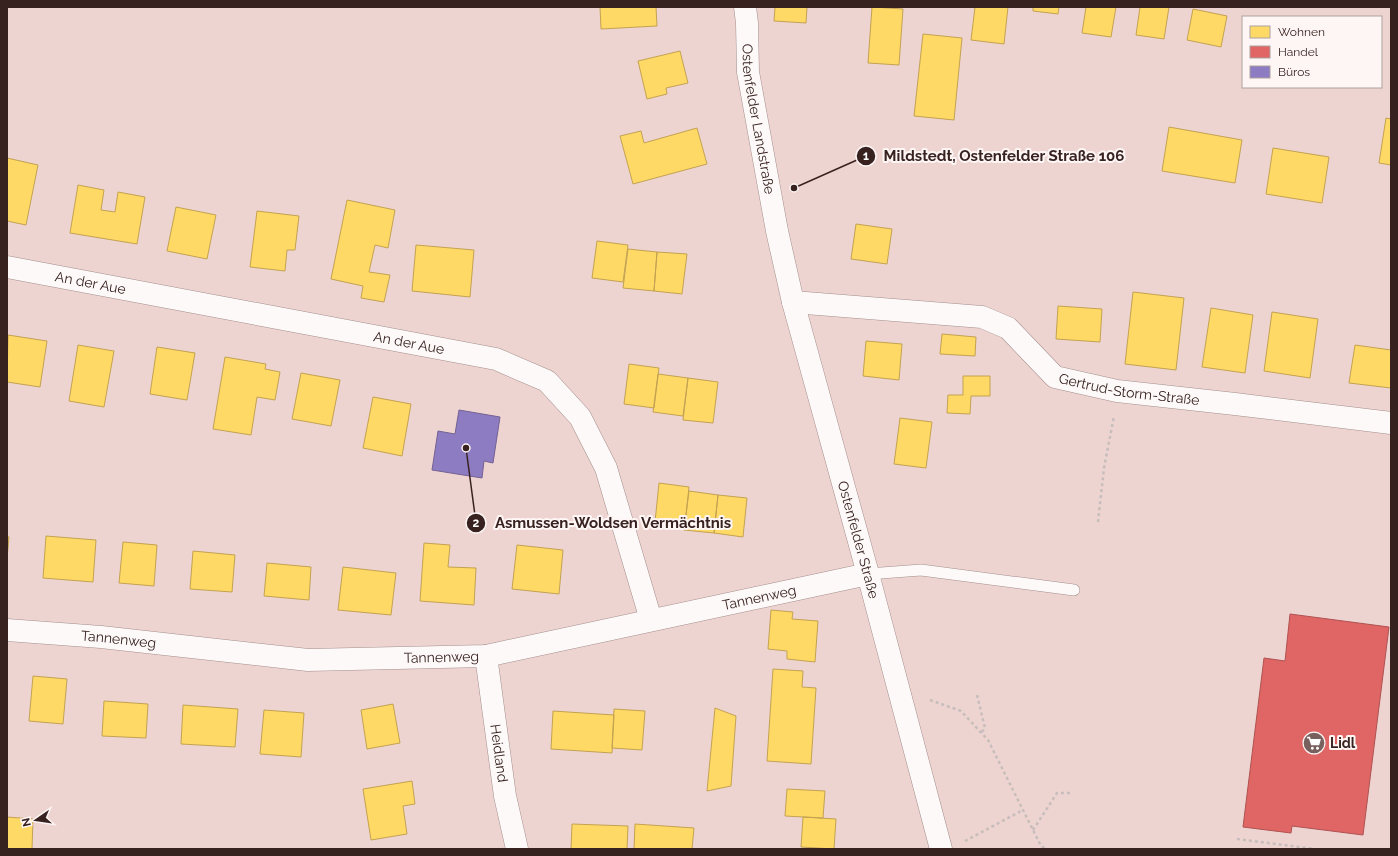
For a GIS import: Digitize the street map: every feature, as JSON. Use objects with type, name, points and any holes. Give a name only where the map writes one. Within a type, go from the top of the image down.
[{"type":"street","name":"Ostenfelder Landstraße","points":[[745,7],[747,23],[748,72],[777,230]]},
{"type":"street","name":"Ostenfelder Straße","points":[[777,230],[794,302],[941,849]]},
{"type":"street","name":"An der Aue","points":[[7,267],[496,359],[547,381],[580,417],[606,468],[651,620]]},
{"type":"street","name":"Gertrud-Storm-Straße","points":[[794,302],[982,317],[1008,328],[1055,377],[1116,391],[1391,423]]},
{"type":"street","name":"Tannenweg","points":[[7,630],[101,636],[308,660],[486,656],[868,574]]},
{"type":"street","name":"Heidland","points":[[486,656],[505,796],[517,849]]},
{"type":"lane","points":[[868,574],[921,570],[1074,590]]},
{"type":"path","points":[[1098,522],[1104,468],[1115,410]]},
{"type":"path","points":[[977,695],[985,728],[981,733]]},
{"type":"path","points":[[930,700],[961,711],[988,740],[1041,846],[1046,849]]},
{"type":"path","points":[[1033,830],[1057,793],[1073,793]]},
{"type":"path","points":[[965,840],[1023,810]]},
{"type":"path","points":[[1237,839],[1315,849]]},
{"type":"building: Wohnen","points":[[600,7],[656,7],[657,26],[601,29]]},
{"type":"building: Wohnen","points":[[775,7],[807,7],[806,23],[774,21]]},
{"type":"building: Wohnen","points":[[872,7],[903,9],[899,65],[868,63]]},
{"type":"building: Wohnen","points":[[975,7],[1008,7],[1004,44],[971,40]]},
{"type":"building: Wohnen","points":[[1033,7],[1059,7],[1058,14],[1033,11]]},
{"type":"building: Wohnen","points":[[1086,7],[1116,7],[1111,37],[1082,33]]},
{"type":"building: Wohnen","points":[[1140,7],[1169,7],[1164,39],[1136,35]]},
{"type":"building: Wohnen","points":[[1193,9],[1227,16],[1221,47],[1187,40]]},
{"type":"building: Wohnen","points":[[923,34],[962,38],[954,120],[914,116]]},
{"type":"building: Wohnen","points":[[680,51],[688,83],[666,88],[667,94],[647,99],[638,61]]},
{"type":"building: Wohnen","points":[[1386,118],[1391,119],[1391,165],[1379,163]]},
{"type":"building: Wohnen","points":[[1169,127],[1242,140],[1235,183],[1162,171]]},
{"type":"building: Wohnen","points":[[697,128],[707,164],[633,184],[620,136],[641,131],[644,143]]},
{"type":"building: Wohnen","points":[[1273,148],[1329,157],[1322,203],[1266,194]]},
{"type":"building: Wohnen","points":[[7,158],[38,165],[26,225],[7,221]]},
{"type":"building: Wohnen","points":[[78,185],[104,190],[101,210],[115,212],[118,192],[145,197],[137,244],[70,233]]},
{"type":"building: Wohnen","points":[[347,200],[395,210],[388,248],[375,245],[369,272],[390,275],[384,302],[361,298],[363,286],[331,279]]},
{"type":"building: Wohnen","points":[[176,207],[216,215],[207,259],[167,251]]},
{"type":"building: Wohnen","points":[[257,211],[299,216],[295,250],[287,250],[285,271],[250,267]]},
{"type":"building: Wohnen","points":[[856,224],[892,229],[887,264],[851,259]]},
{"type":"building: Wohnen","points":[[597,241],[628,245],[623,282],[592,278]]},
{"type":"building: Wohnen","points":[[416,245],[474,250],[470,297],[412,291]]},
{"type":"building: Wohnen","points":[[628,249],[657,252],[654,291],[623,288]]},
{"type":"building: Wohnen","points":[[657,252],[687,254],[682,294],[654,291]]},
{"type":"building: Wohnen","points":[[1133,292],[1184,298],[1176,370],[1125,364]]},
{"type":"building: Wohnen","points":[[1058,306],[1102,309],[1100,342],[1056,339]]},
{"type":"building: Wohnen","points":[[1211,308],[1253,315],[1245,373],[1202,367]]},
{"type":"building: Wohnen","points":[[1272,312],[1318,319],[1310,378],[1264,371]]},
{"type":"building: Wohnen","points":[[942,334],[976,337],[975,356],[940,354]]},
{"type":"building: Wohnen","points":[[8,335],[47,341],[40,387],[7,382]]},
{"type":"building: Wohnen","points":[[866,341],[902,344],[899,380],[863,376]]},
{"type":"building: Wohnen","points":[[78,345],[114,351],[104,407],[69,401]]},
{"type":"building: Wohnen","points":[[1355,345],[1391,350],[1391,388],[1349,383]]},
{"type":"building: Wohnen","points":[[157,347],[195,353],[187,400],[150,394]]},
{"type":"building: Wohnen","points":[[225,357],[266,364],[265,369],[280,372],[275,400],[257,397],[251,435],[213,429]]},
{"type":"building: Wohnen","points":[[629,364],[659,368],[654,408],[624,404]]},
{"type":"building: Wohnen","points":[[301,373],[340,380],[331,426],[292,419]]},
{"type":"building: Wohnen","points":[[658,374],[688,378],[683,416],[653,412]]},
{"type":"building: Wohnen","points":[[963,376],[990,376],[990,396],[971,396],[970,414],[947,413],[948,395],[963,395]]},
{"type":"building: Wohnen","points":[[688,378],[718,382],[713,423],[683,420]]},
{"type":"building: Wohnen","points":[[373,397],[411,404],[402,456],[363,448]]},
{"type":"building: Wohnen","points":[[900,418],[932,422],[926,468],[894,464]]},
{"type":"building: Wohnen","points":[[659,483],[689,487],[685,525],[655,522]]},
{"type":"building: Wohnen","points":[[689,491],[718,495],[714,533],[684,530]]},
{"type":"building: Wohnen","points":[[718,495],[747,498],[743,537],[714,533]]},
{"type":"building: Wohnen","points":[[7,536],[9,537],[7,559]]},
{"type":"building: Wohnen","points":[[46,536],[96,540],[93,582],[43,578]]},
{"type":"building: Wohnen","points":[[123,542],[157,545],[154,586],[119,583]]},
{"type":"building: Wohnen","points":[[424,543],[450,545],[448,567],[476,568],[474,605],[420,601]]},
{"type":"building: Wohnen","points":[[517,545],[563,550],[559,594],[512,589]]},
{"type":"building: Wohnen","points":[[193,551],[235,555],[232,592],[190,589]]},
{"type":"building: Wohnen","points":[[267,563],[311,567],[309,600],[264,596]]},
{"type":"building: Wohnen","points":[[343,567],[396,573],[391,615],[338,610]]},
{"type":"building: Wohnen","points":[[771,610],[793,612],[792,619],[818,621],[815,662],[787,659],[787,651],[768,649]]},
{"type":"building: Wohnen","points":[[773,669],[803,671],[802,687],[816,688],[811,764],[767,761]]},
{"type":"building: Wohnen","points":[[33,676],[67,679],[63,724],[29,721]]},
{"type":"building: Wohnen","points":[[104,701],[148,704],[146,738],[102,736]]},
{"type":"building: Wohnen","points":[[393,704],[400,743],[367,749],[361,710]]},
{"type":"building: Wohnen","points":[[183,705],[238,709],[235,747],[181,744]]},
{"type":"building: Wohnen","points":[[715,708],[736,716],[731,786],[707,791]]},
{"type":"building: Wohnen","points":[[614,709],[645,711],[642,750],[612,748]]},
{"type":"building: Wohnen","points":[[264,710],[304,713],[301,757],[260,754]]},
{"type":"building: Wohnen","points":[[553,711],[614,715],[612,753],[551,749]]},
{"type":"building: Wohnen","points":[[412,781],[415,804],[403,806],[407,834],[371,840],[363,789]]},
{"type":"building: Wohnen","points":[[787,789],[825,791],[823,818],[785,816]]},
{"type":"building: Wohnen","points":[[7,817],[33,819],[32,849],[7,849]]},
{"type":"building: Wohnen","points":[[803,817],[836,819],[834,849],[801,847]]},
{"type":"building: Wohnen","points":[[572,824],[628,826],[627,849],[571,849]]},
{"type":"building: Wohnen","points":[[635,824],[694,828],[692,849],[634,849]]},
{"type":"building: Handel","name":"Lidl","points":[[1290,614],[1389,627],[1363,835],[1292,826],[1291,833],[1243,827],[1264,658],[1285,661]]},
{"type":"building: Büros","points":[[459,410],[500,417],[493,463],[484,461],[482,478],[432,470],[438,431],[455,434]]},
{"type":"place","name":"Mildstedt, Ostenfelder Straße 106","points":[[794,188]]},
{"type":"place","name":"Asmussen-Woldsen Vermächtnis","points":[[466,448]]},
{"type":"place","name":"Lidl","points":[[1314,743]]}]
